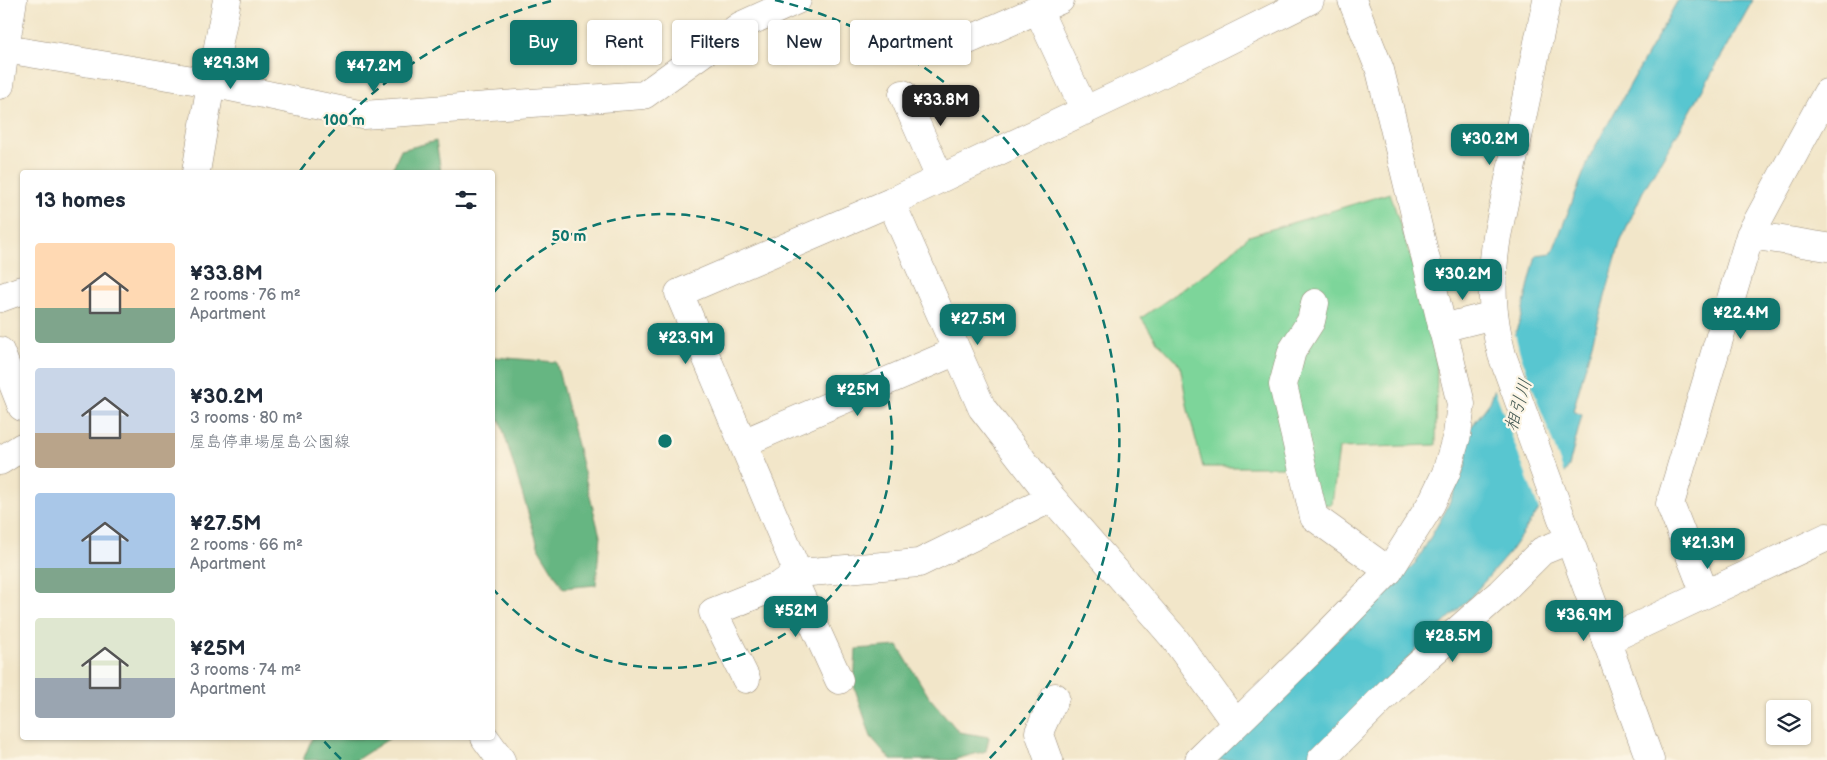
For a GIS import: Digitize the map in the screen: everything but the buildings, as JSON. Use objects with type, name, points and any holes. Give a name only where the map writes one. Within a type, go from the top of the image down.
[{"type":"street","points":[[0,86],[13,0]]},
{"type":"street","points":[[196,170],[227,0]]},
{"type":"street","points":[[5,48],[211,83],[363,115],[644,96],[740,26],[797,0]]},
{"type":"street","points":[[839,680],[743,443],[678,293],[891,202],[1142,84],[1310,0]]},
{"type":"street","points":[[1199,760],[1389,570],[1431,504],[1446,473],[1457,435],[1461,404],[1381,77],[1352,0]]},
{"type":"street","points":[[1547,0],[1492,266],[1492,296],[1495,324],[1502,355],[1650,760]]},
{"type":"street","points":[[971,39],[1049,5],[1085,111]]},
{"type":"street","points":[[1705,594],[1670,504],[1750,235],[1827,93]]},
{"type":"street","points":[[903,94],[940,178]]},
{"type":"street","points":[[891,202],[982,408],[1052,498],[1174,638],[1236,724]]},
{"type":"street","points":[[1750,235],[1827,247]]},
{"type":"street","points":[[0,298],[20,291]]},
{"type":"street","points":[[1315,303],[1311,321],[1292,351],[1283,385],[1314,517],[1389,570]]},
{"type":"street","points":[[1442,328],[1495,324]]},
{"type":"street","points":[[0,351],[20,402]]},
{"type":"street","points":[[743,443],[957,351]]},
{"type":"street","points":[[0,461],[20,448]]},
{"type":"street","points":[[746,679],[714,612],[780,585],[795,575],[919,563],[1052,498]]},
{"type":"street","points":[[1606,641],[1827,537]]},
{"type":"street","points":[[1321,760],[1399,682],[1500,593],[1542,550],[1570,540]]},
{"type":"street","points":[[1049,760],[1039,732],[1055,697]]},
{"type":"street","points":[[486,740],[501,760]]},
{"type":"green space","points":[[436,141],[441,170],[392,170],[401,150]]},
{"type":"green space","points":[[1390,193],[1423,296],[1437,365],[1436,445],[1339,448],[1332,504],[1299,507],[1288,467],[1203,467],[1188,410],[1180,365],[1157,341],[1141,318],[1212,269],[1249,236]]},
{"type":"green space","points":[[495,357],[556,362],[600,536],[596,585],[563,588],[539,549],[500,420],[495,422]]},
{"type":"green space","points":[[898,646],[929,697],[959,732],[989,737],[986,751],[952,760],[891,760],[871,737],[854,686],[856,649]]},
{"type":"green space","points":[[311,740],[387,740],[356,760],[303,760]]},
{"type":"water","name":"相引川","points":[[1678,0],[1753,0],[1643,191],[1620,243],[1573,411],[1582,415],[1569,466],[1509,553],[1470,598],[1419,647],[1309,760],[1216,760],[1417,561],[1446,510],[1466,465],[1469,430],[1490,402],[1521,317],[1536,255],[1552,253],[1591,154]]},
{"type":"pier","points":[[1514,329],[1519,350],[1565,476],[1540,513],[1493,385]]}]
